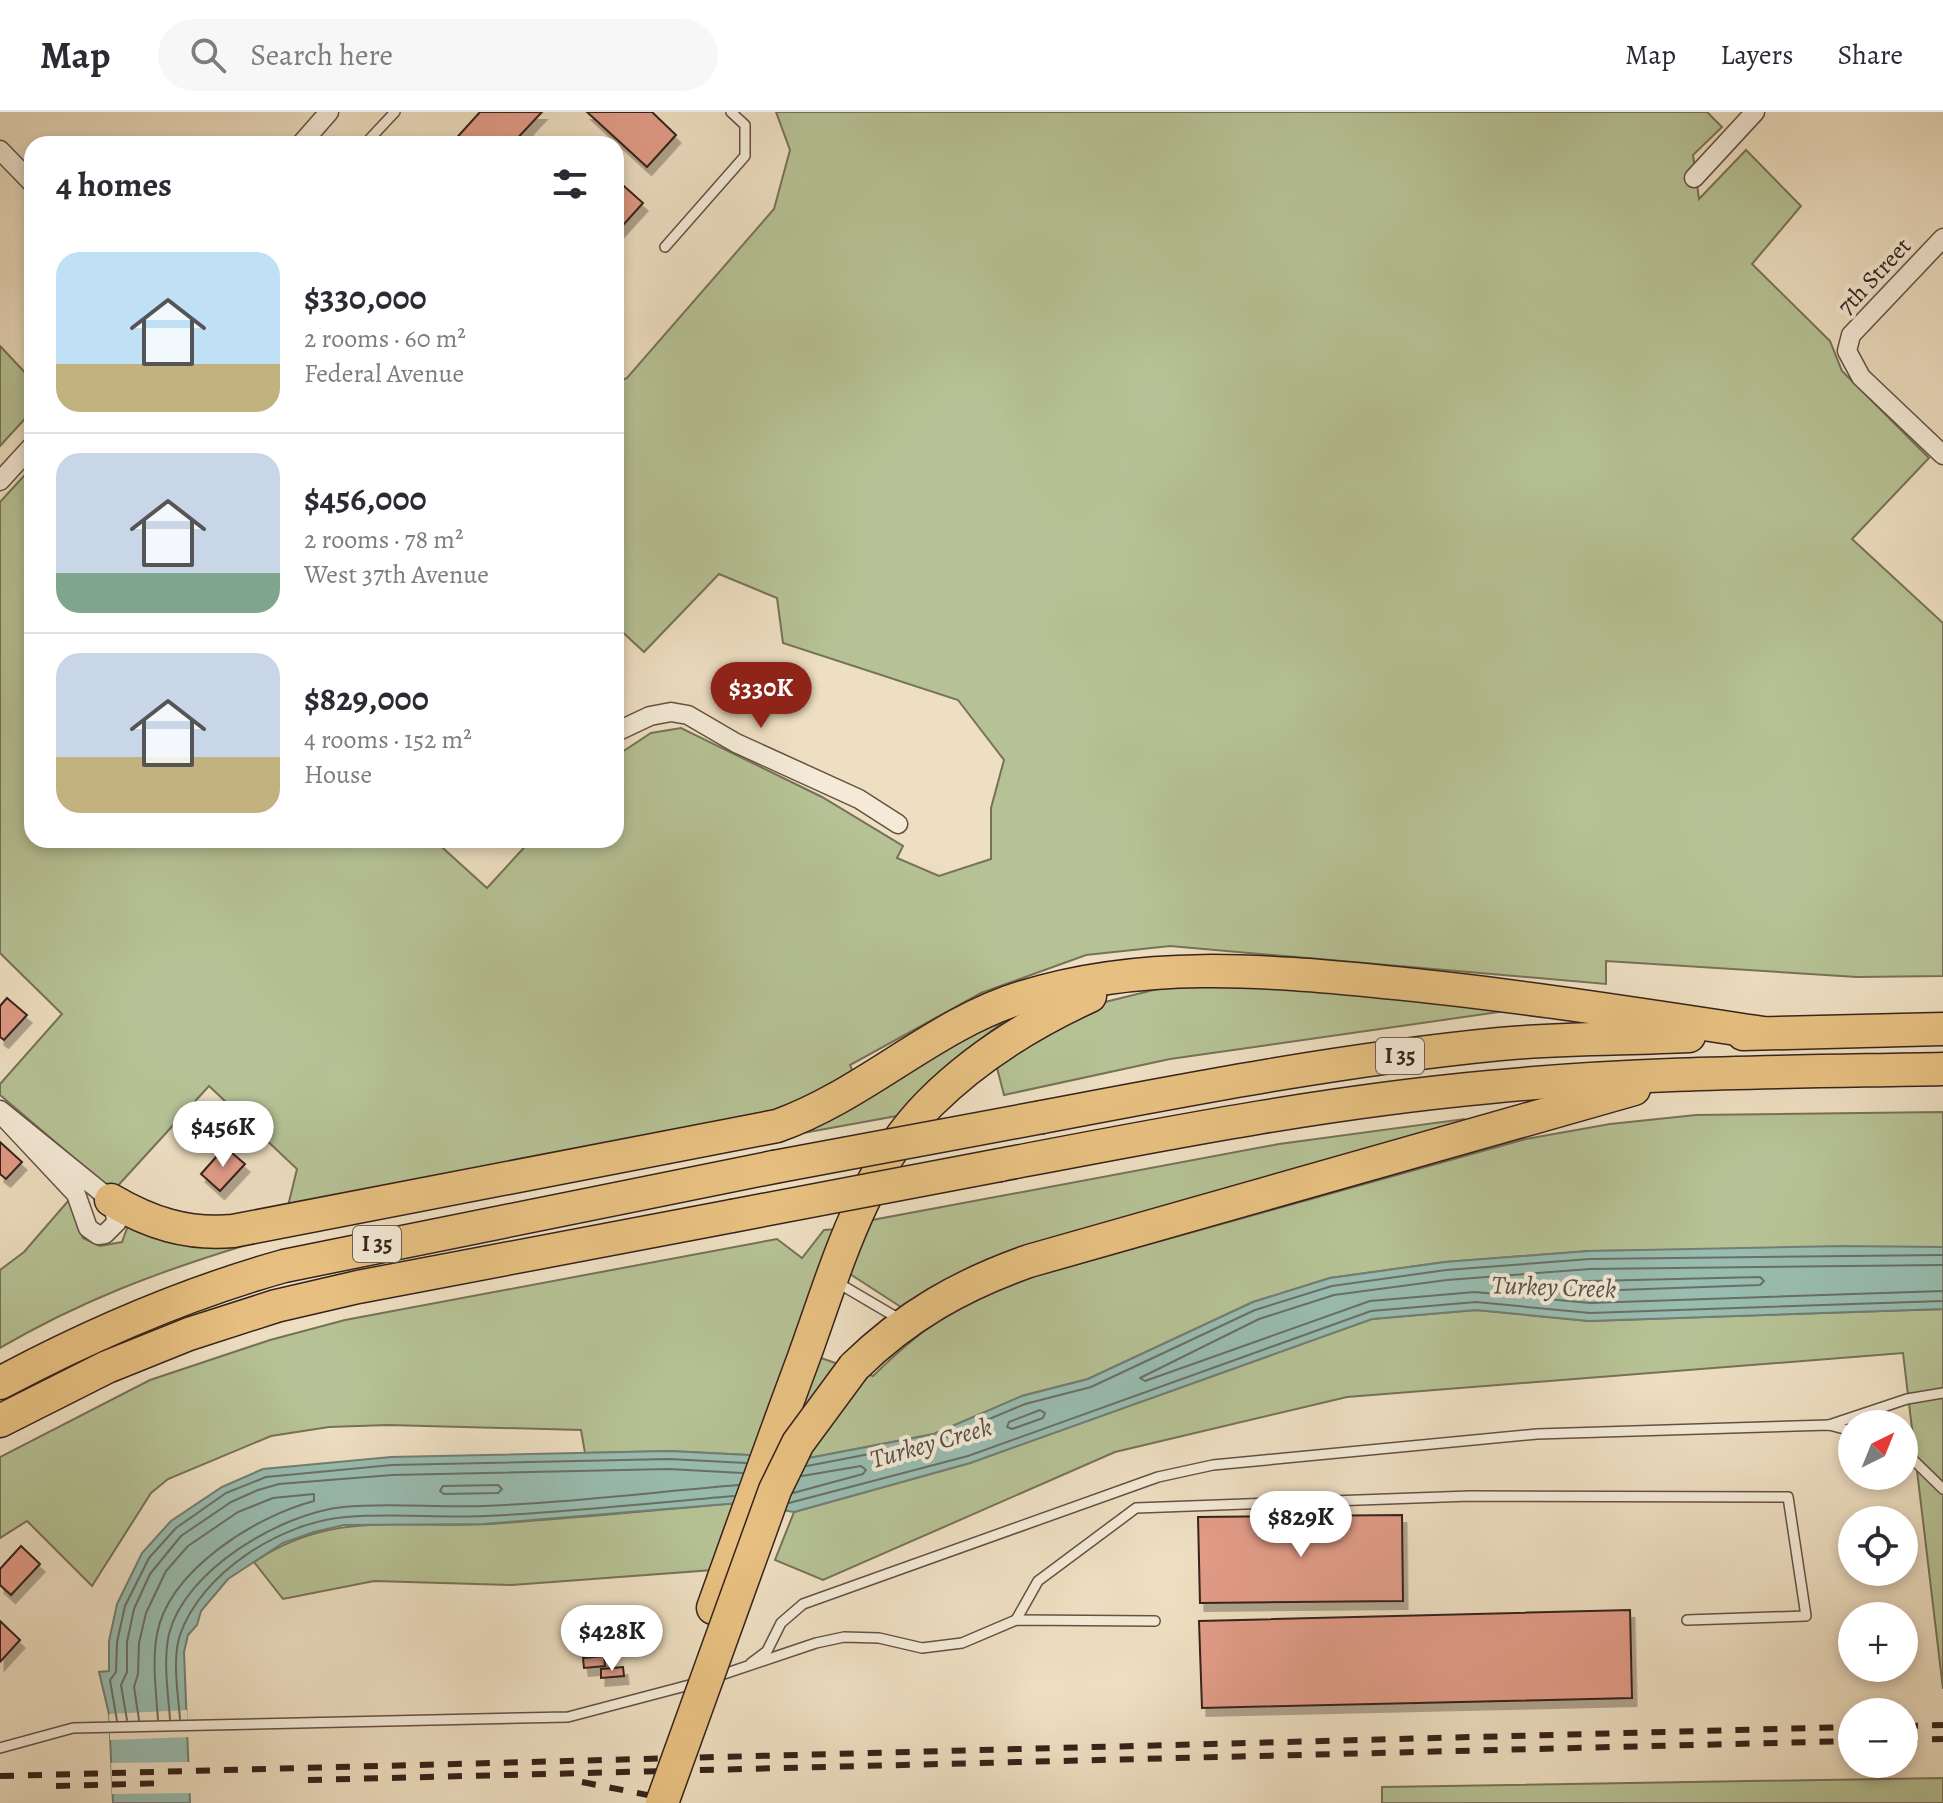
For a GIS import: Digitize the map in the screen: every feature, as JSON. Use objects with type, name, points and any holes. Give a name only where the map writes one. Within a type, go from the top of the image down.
[{"type":"highway","points":[[111,1200],[161,1225],[197,1232],[233,1231],[766,1128],[810,1114],[986,1011],[1024,996],[1141,973],[1217,969],[1302,974],[1496,993],[1763,1033]]},
{"type":"highway","points":[[642,1803],[832,1279],[880,1168],[929,1104],[1001,1044],[1038,1019],[1141,973]]},
{"type":"highway","name":"I 35","points":[[0,1383],[116,1324],[213,1286],[284,1266],[774,1167],[1238,1080],[1463,1048],[1763,1033],[1943,1029]]},
{"type":"highway","name":"I 35","points":[[0,1421],[107,1367],[189,1334],[276,1306],[358,1287],[1321,1106],[1517,1084],[1688,1074],[1943,1069]]},
{"type":"highway","points":[[662,1803],[775,1490],[798,1443],[854,1367],[904,1322],[952,1292],[1029,1261],[1688,1074]]},
{"type":"street","points":[[308,136],[329,112]]},
{"type":"street","points":[[1694,178],[1755,112]]},
{"type":"street","points":[[0,150],[24,175]]},
{"type":"street","name":"7th Street","points":[[1943,238],[1851,335],[1847,351],[1861,377],[1943,455]]},
{"type":"street","points":[[0,481],[24,455]]},
{"type":"street","points":[[624,728],[650,716],[671,712],[688,715],[736,743],[859,799],[898,824]]},
{"type":"street","points":[[0,1111],[111,1200],[117,1222],[105,1234],[98,1235],[88,1228],[76,1194],[0,1111]]},
{"type":"lane","points":[[372,136],[395,112]]},
{"type":"lane","points":[[665,247],[745,156],[745,125],[731,112]]},
{"type":"lane","points":[[832,1279],[904,1322]]},
{"type":"lane","points":[[1829,1425],[1907,1399],[1943,1393]]},
{"type":"lane","points":[[741,1669],[767,1651],[781,1623],[803,1604],[1158,1477],[1213,1465],[1537,1434],[1829,1425],[1838,1427]]},
{"type":"lane","points":[[1918,1465],[1943,1489]]},
{"type":"lane","points":[[1016,1620],[1038,1581],[1136,1508],[1470,1496],[1788,1497],[1806,1616],[1687,1620]]},
{"type":"lane","points":[[0,1748],[73,1728],[109,1726],[568,1717],[606,1710],[816,1643],[844,1637],[879,1638],[922,1648],[962,1643],[1016,1620],[1155,1621]]},
{"type":"green space","points":[[776,112],[1707,112],[1722,127],[1693,155],[1699,199],[1746,150],[1801,206],[1752,264],[1830,341],[1842,371],[1929,458],[1852,539],[1943,623],[1943,976],[1857,977],[1606,961],[1606,984],[1170,946],[1086,955],[981,993],[850,1065],[853,1072],[815,1096],[779,1109],[288,1206],[297,1169],[209,1086],[113,1191],[0,1095],[0,1084],[62,1014],[0,953],[0,502],[24,476],[24,848],[443,848],[487,888],[524,848],[624,848],[624,751],[651,733],[681,728],[822,797],[903,846],[897,858],[939,876],[991,859],[991,808],[1004,760],[958,700],[783,643],[777,598],[719,574],[644,652],[624,633],[624,379],[774,209],[790,150]]},
{"type":"green space","points":[[0,346],[24,372],[24,420],[0,446]]},
{"type":"green space","points":[[1186,982],[1497,1002],[1499,1012],[1170,1059],[1004,1095],[995,1060],[1101,1003]]},
{"type":"green space","points":[[1018,1011],[962,1053],[902,1115],[792,1135],[857,1095]]},
{"type":"green space","points":[[1943,1112],[1943,1247],[1589,1251],[1445,1262],[1330,1278],[1253,1302],[1088,1379],[1022,1396],[934,1434],[809,1458],[669,1451],[585,1453],[581,1430],[388,1425],[329,1427],[271,1436],[168,1479],[151,1493],[92,1586],[27,1521],[0,1538],[0,1457],[150,1380],[270,1340],[345,1320],[777,1239],[802,1258],[824,1230],[838,1229],[792,1348],[873,1376],[937,1322],[1010,1283],[1526,1139],[1610,1124],[1696,1115]]},
{"type":"green space","points":[[1464,1119],[1466,1128],[904,1309],[850,1274],[867,1221],[1279,1144]]},
{"type":"green space","points":[[69,1200],[83,1238],[100,1246],[122,1242],[130,1220],[244,1239],[246,1245],[120,1289],[0,1348],[0,1270],[24,1252]]},
{"type":"green space","points":[[1943,1309],[1943,1689],[1918,1479],[1918,1410],[1910,1410],[1903,1353],[1347,1397],[1115,1452],[823,1580],[775,1560],[794,1512],[970,1463],[1372,1319],[1476,1310],[1589,1321]]},
{"type":"green space","points":[[739,1503],[713,1570],[512,1585],[374,1581],[283,1599],[254,1562],[283,1545],[340,1528],[397,1524],[490,1524]]},
{"type":"green space","points":[[1943,1778],[1943,1803],[1382,1803],[1382,1787]]},
{"type":"water","name":"Turkey Creek","points":[[1943,1247],[1943,1309],[1589,1321],[1476,1310],[1372,1319],[970,1463],[794,1512],[739,1503],[484,1524],[344,1525],[314,1532],[283,1543],[228,1579],[201,1611],[197,1625],[188,1635],[184,1652],[190,1803],[113,1803],[109,1714],[99,1672],[109,1671],[109,1641],[117,1604],[142,1553],[171,1521],[222,1487],[263,1469],[391,1457],[669,1451],[809,1458],[934,1434],[1022,1396],[1088,1379],[1253,1302],[1330,1278],[1445,1262],[1589,1251]]},
{"type":"pier","points":[[187,1710],[189,1737],[110,1740],[109,1714]]},
{"type":"pier","points":[[190,1762],[191,1793],[112,1794],[111,1763]]},
{"type":"building","points":[[480,112],[542,112],[520,136],[458,136]]},
{"type":"building","points":[[587,112],[652,112],[676,135],[647,167],[624,146],[624,136],[613,136]]},
{"type":"building","points":[[624,186],[643,203],[624,224]]},
{"type":"building","points":[[7,998],[27,1015],[4,1040],[0,1037],[0,1006]]},
{"type":"building","points":[[0,1142],[22,1162],[6,1179],[0,1174]]},
{"type":"building","points":[[225,1147],[245,1164],[220,1191],[201,1174]]},
{"type":"building","points":[[1402,1515],[1403,1601],[1200,1603],[1198,1517]]},
{"type":"building","points":[[21,1546],[40,1564],[11,1595],[0,1585],[0,1569]]},
{"type":"building","points":[[1630,1610],[1632,1698],[1202,1708],[1199,1621]]},
{"type":"building","points":[[0,1621],[20,1640],[0,1662]]},
{"type":"building","points":[[604,1656],[605,1666],[584,1668],[583,1658]]},
{"type":"building","points":[[623,1667],[624,1676],[601,1678],[601,1669]]},
{"type":"railway","points":[[1918,1726],[1943,1725]]},
{"type":"railway","points":[[0,1776],[1838,1727]]},
{"type":"railway","points":[[1918,1740],[1943,1739]]},
{"type":"railway","points":[[308,1780],[1838,1741]]},
{"type":"railway","points":[[582,1782],[688,1803]]},
{"type":"railway","points":[[56,1786],[168,1783]]}]
